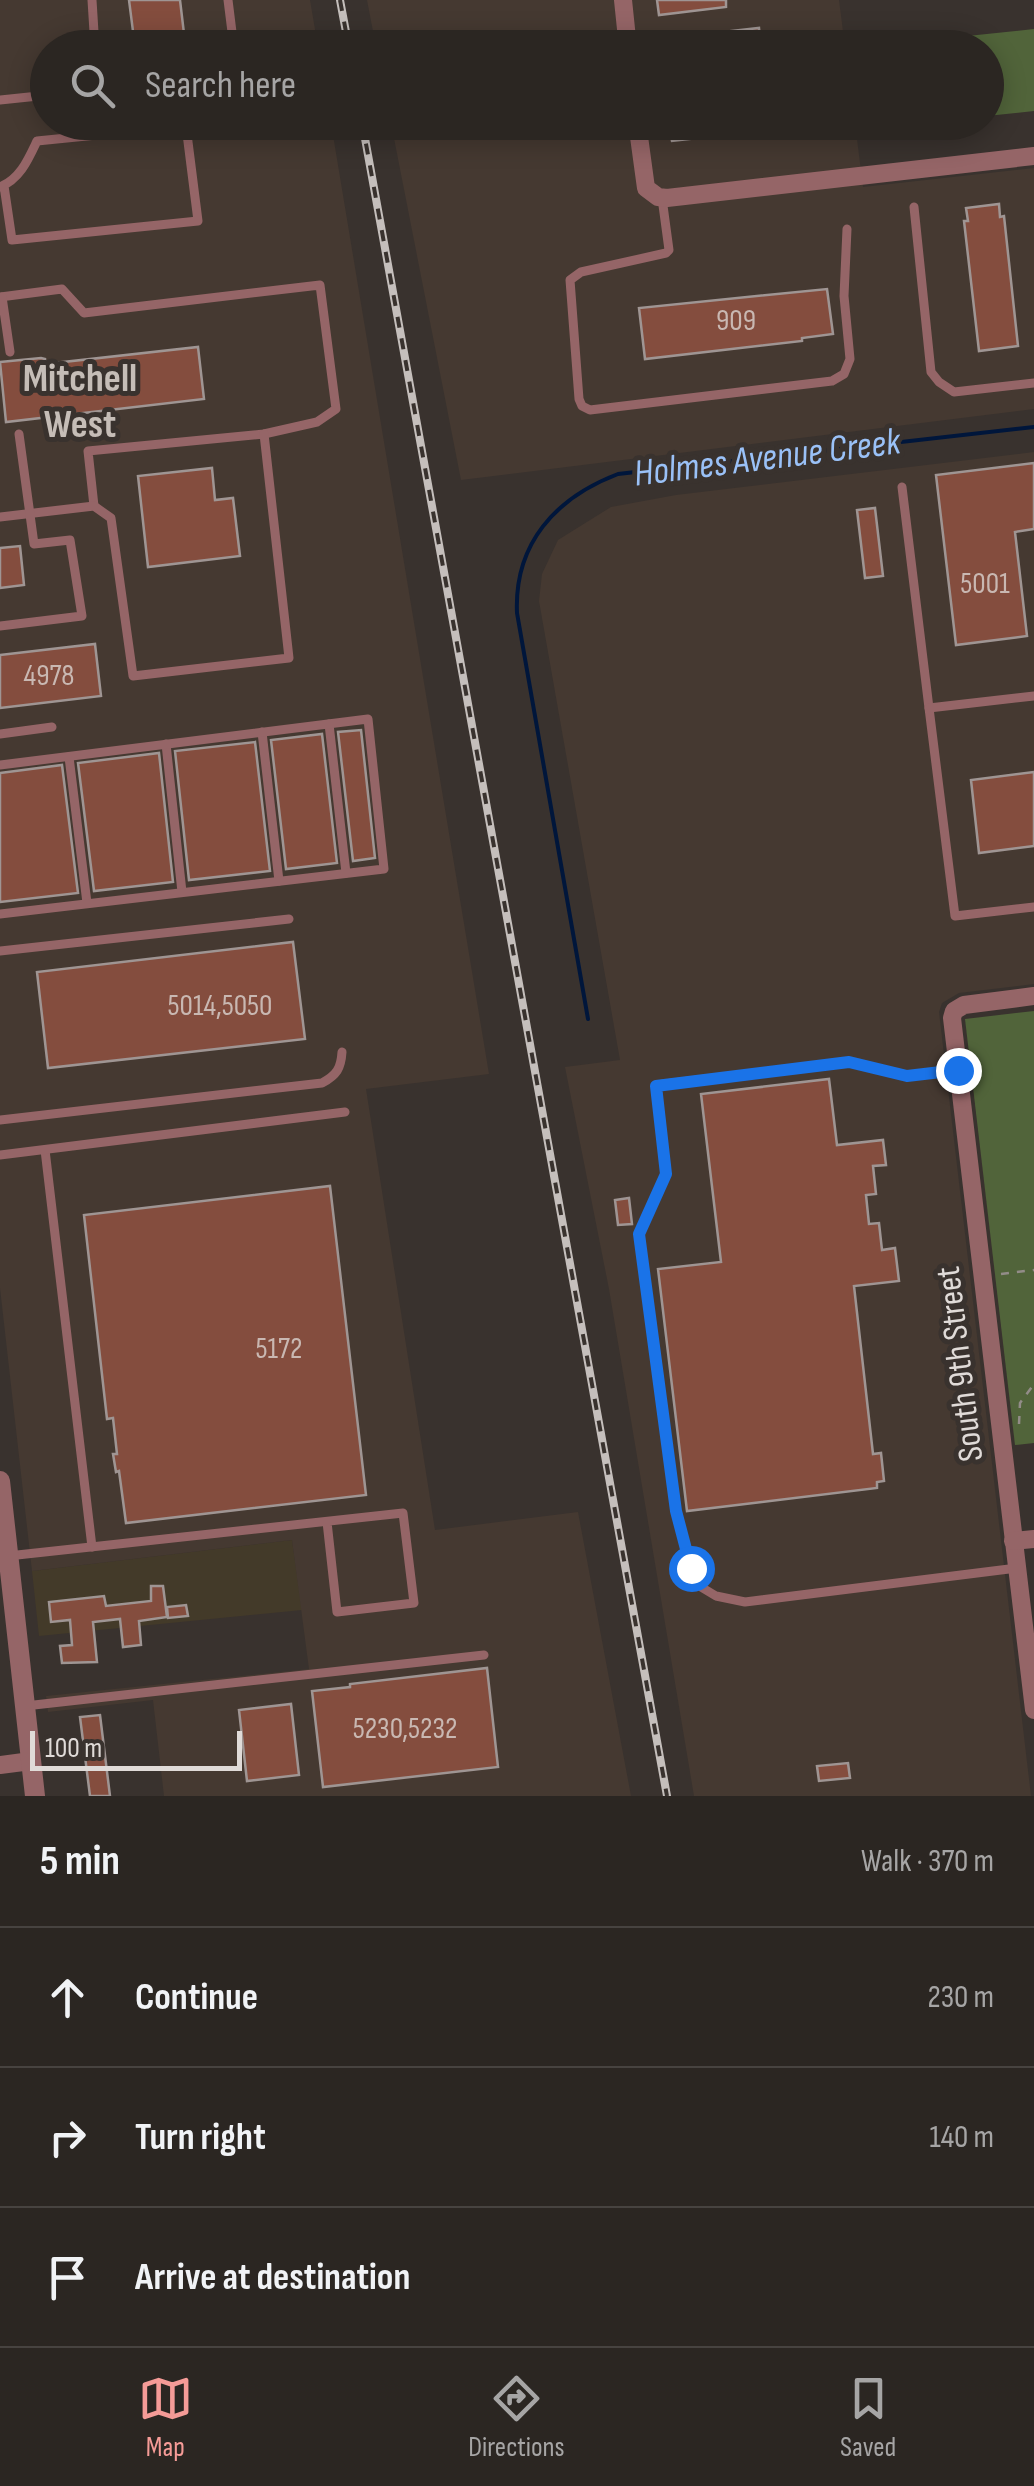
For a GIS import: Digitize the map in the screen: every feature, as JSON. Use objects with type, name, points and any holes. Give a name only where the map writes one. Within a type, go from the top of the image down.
[{"type":"street","points":[[623,0],[626,30]]},
{"type":"street","points":[[639,140],[644,182],[655,194],[1034,156]]},
{"type":"street","name":"South 9th Street","points":[[1034,996],[964,1005],[954,1011],[1034,1710]]},
{"type":"street","points":[[0,1481],[35,1796]]},
{"type":"street","points":[[1014,1542],[1034,1539]]},
{"type":"street","points":[[0,1765],[31,1761]]},
{"type":"lane","points":[[92,0],[94,30]]},
{"type":"lane","points":[[228,0],[232,30]]},
{"type":"lane","points":[[0,100],[30,97]]},
{"type":"lane","points":[[46,140],[36,141],[22,170],[2,186],[12,240],[198,221],[188,140]]},
{"type":"lane","points":[[655,194],[669,250],[581,272],[570,280],[579,399],[590,410],[832,381],[844,374],[850,359],[844,296],[847,229]]},
{"type":"lane","points":[[914,206],[931,372],[954,392],[1034,383]]},
{"type":"lane","points":[[10,352],[1,297],[62,289],[84,313],[320,286],[336,409],[317,422],[264,434],[88,451],[94,506]]},
{"type":"lane","points":[[0,626],[82,616],[70,540],[34,544],[19,434]]},
{"type":"lane","points":[[0,517],[94,506],[111,518],[133,676],[289,658],[264,434]]},
{"type":"lane","points":[[902,487],[954,916],[1034,907]]},
{"type":"lane","points":[[929,708],[1034,696]]},
{"type":"lane","points":[[0,765],[368,720],[384,868],[0,914]]},
{"type":"lane","points":[[330,724],[346,873]]},
{"type":"lane","points":[[0,734],[52,727]]},
{"type":"lane","points":[[262,732],[279,881]]},
{"type":"lane","points":[[166,744],[182,892]]},
{"type":"lane","points":[[69,756],[87,904]]},
{"type":"lane","points":[[0,951],[289,919]]},
{"type":"lane","points":[[0,1120],[322,1083],[335,1076],[342,1064],[342,1052]]},
{"type":"lane","points":[[958,1070],[907,1076],[849,1062],[656,1086],[666,1174],[639,1234],[676,1511],[691,1568],[701,1587],[716,1596],[744,1602],[1017,1568]]},
{"type":"lane","points":[[0,1155],[345,1112]]},
{"type":"lane","points":[[45,1150],[92,1547]]},
{"type":"lane","points":[[8,1556],[403,1513],[414,1603],[337,1612],[327,1522]]},
{"type":"lane","points":[[25,1706],[484,1655]]},
{"type":"path","points":[[982,1276],[1034,1270]]},
{"type":"path","points":[[1020,1424],[1020,1402],[1034,1384]]},
{"type":"shaded area","points":[[0,0],[310,0],[315,30],[30,30],[30,140],[334,140],[489,1074],[366,1089],[435,1530],[578,1512],[631,1796],[164,1796],[153,1700],[48,1712],[46,1696],[309,1669],[292,1540],[32,1571],[0,1288]]},
{"type":"shaded area","points":[[367,0],[839,0],[843,30],[373,30]]},
{"type":"shaded area","points":[[394,140],[857,140],[863,187],[1034,168],[1034,409],[461,480]]},
{"type":"shaded area","points":[[1034,452],[1034,984],[959,993],[942,1003],[939,1012],[1031,1796],[694,1796],[609,1289],[565,1067],[620,1060],[539,601],[542,574],[558,540],[611,507],[676,495]]},
{"type":"shaded area","points":[[292,1540],[302,1610],[39,1636],[32,1571]]},
{"type":"green space","points":[[1034,29],[1034,111],[1004,114],[1004,32]]},
{"type":"green space","points":[[1034,1011],[1034,1443],[1015,1445],[965,1019]]},
{"type":"building","points":[[129,0],[180,0],[184,30],[133,30]]},
{"type":"building","points":[[657,0],[726,0],[726,7],[659,15]]},
{"type":"building","points":[[999,204],[1000,217],[1004,216],[1018,346],[979,351],[964,221],[968,221],[966,208]]},
{"type":"building","points":[[827,289],[833,334],[645,359],[639,308]]},
{"type":"building","points":[[198,347],[204,399],[6,422],[0,362],[41,358],[45,364]]},
{"type":"building","points":[[1034,463],[1034,529],[1015,532],[1027,636],[956,645],[936,475]]},
{"type":"building","points":[[212,468],[215,500],[233,498],[240,556],[148,567],[138,476]]},
{"type":"building","points":[[875,508],[883,576],[865,578],[857,510]]},
{"type":"building","points":[[20,546],[24,585],[0,588],[0,548]]},
{"type":"building","points":[[95,644],[101,696],[0,708],[0,655]]},
{"type":"building","points":[[361,730],[375,858],[353,861],[338,732]]},
{"type":"building","points":[[322,734],[337,863],[286,869],[271,740]]},
{"type":"building","points":[[255,742],[270,871],[189,880],[175,751]]},
{"type":"building","points":[[159,753],[173,882],[94,891],[78,763]]},
{"type":"building","points":[[62,765],[78,893],[0,902],[0,773]]},
{"type":"building","points":[[1034,772],[1034,846],[979,853],[971,780]]},
{"type":"building","points":[[293,942],[305,1039],[48,1068],[37,972]]},
{"type":"building","points":[[829,1079],[837,1145],[883,1140],[886,1165],[873,1166],[876,1194],[866,1195],[869,1224],[879,1223],[882,1250],[895,1248],[899,1281],[854,1286],[873,1454],[881,1453],[884,1481],[877,1482],[877,1488],[687,1511],[658,1269],[721,1262],[701,1094]]},
{"type":"building","points":[[330,1186],[366,1495],[126,1523],[113,1454],[117,1454],[113,1418],[107,1419],[84,1215]]},
{"type":"building","points":[[629,1198],[632,1224],[618,1225],[615,1200]]},
{"type":"building","points":[[151,1586],[163,1586],[167,1617],[139,1621],[141,1645],[123,1647],[120,1619],[93,1622],[97,1662],[62,1663],[60,1646],[72,1645],[70,1620],[51,1622],[49,1602],[104,1596],[106,1606],[151,1601]]},
{"type":"building","points":[[186,1605],[188,1616],[168,1618],[167,1607]]},
{"type":"building","points":[[487,1668],[498,1767],[323,1787],[312,1691]]},
{"type":"building","points":[[291,1704],[299,1775],[247,1781],[239,1710]]},
{"type":"building","points":[[100,1715],[110,1796],[90,1796],[80,1717]]},
{"type":"building","points":[[848,1763],[850,1778],[819,1781],[817,1766]]},
{"type":"waterway","name":"Holmes Avenue Creek","points":[[588,1019],[517,613],[523,566],[543,527],[575,496],[618,474],[1034,427]]},
{"type":"railway","points":[[340,0],[346,30]]},
{"type":"railway","points":[[365,140],[667,1796]]},
{"type":"district","name":"Mitchell West","points":[[80,402]]},
{"type":"route","points":[[691,1568],[676,1511],[639,1234],[666,1174],[656,1086],[849,1062],[907,1076],[958,1070]]}]
